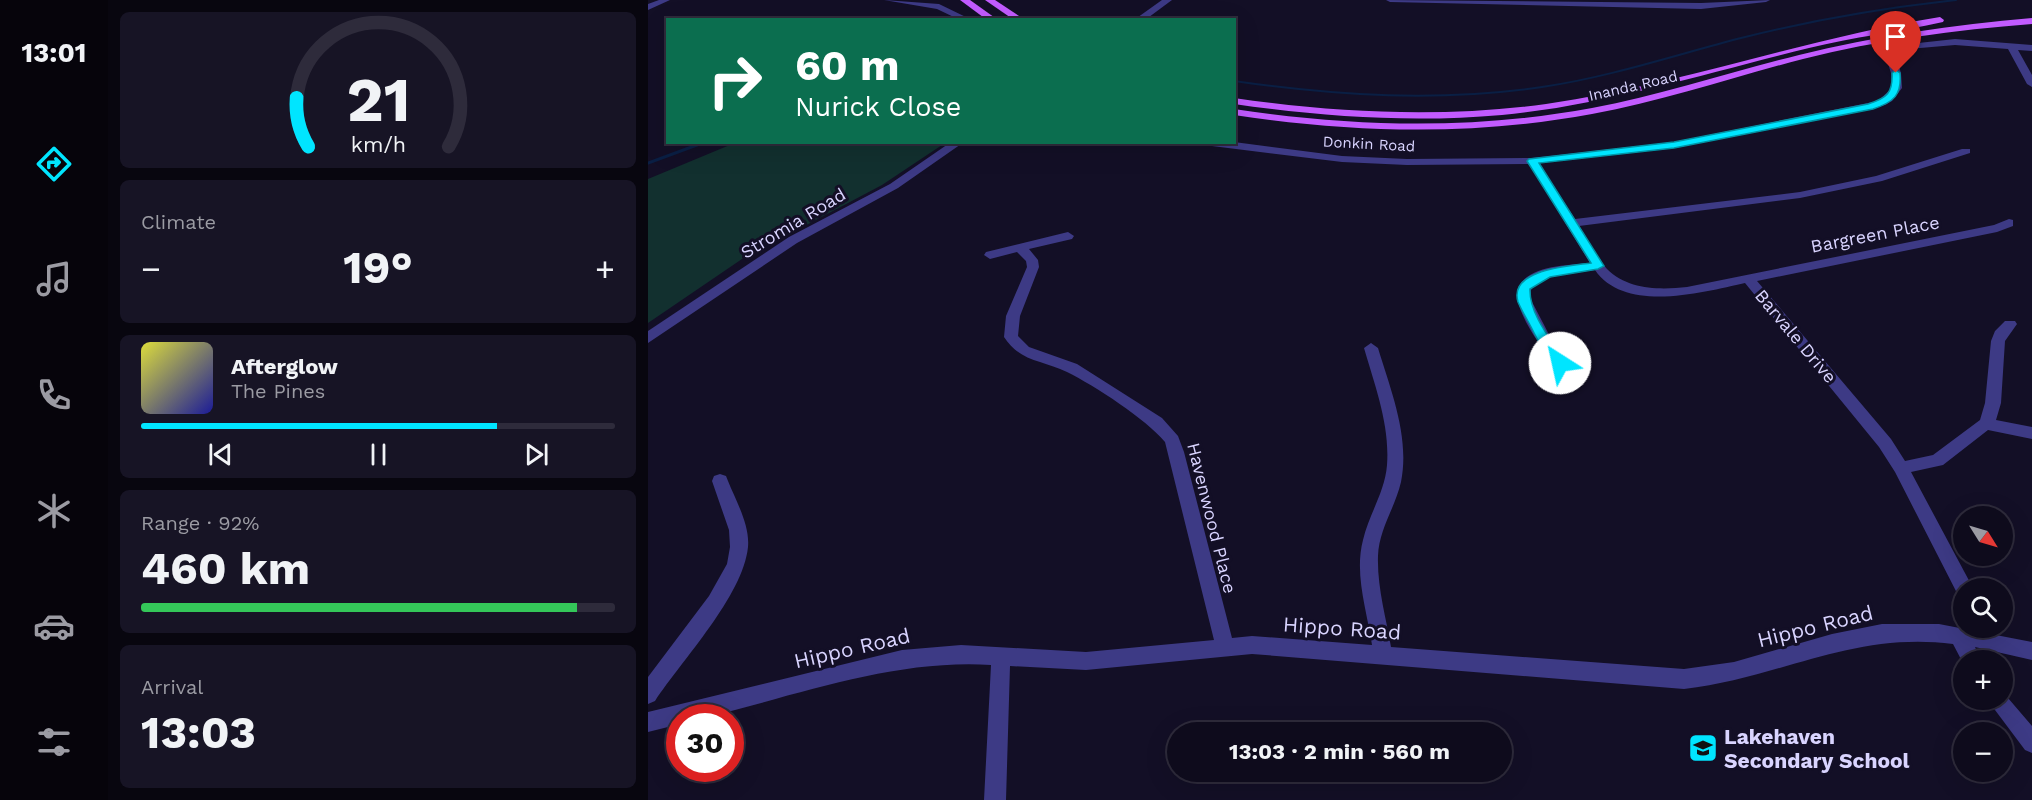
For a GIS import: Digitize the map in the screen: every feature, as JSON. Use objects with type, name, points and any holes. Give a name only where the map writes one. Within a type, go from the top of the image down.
[{"type":"main road","points":[[964,0],[991,18]]},
{"type":"main road","points":[[989,0],[1017,18]]},
{"type":"main road","name":"Inanda Road","points":[[1236,101],[1311,111],[1385,115],[1448,115],[1530,109],[1618,93],[1863,32],[1938,20],[2032,11]]},
{"type":"main road","name":"Inanda Road","points":[[1236,112],[1308,122],[1363,126],[1449,126],[1514,122],[1623,104],[1830,50],[1946,29],[2032,21]]},
{"type":"street","points":[[648,8],[666,0]]},
{"type":"street","points":[[888,0],[939,7],[964,18]]},
{"type":"street","points":[[1141,18],[1168,0]]},
{"type":"street","points":[[1390,0],[1441,3],[1637,3],[1701,6],[1766,0]]},
{"type":"street","points":[[1532,161],[1674,145],[1869,107],[1888,99],[1897,88],[1896,73],[1890,54],[1894,48],[1955,42],[2032,48]]},
{"type":"street","points":[[2011,46],[2032,84]]},
{"type":"street","name":"Stromia Road","points":[[648,338],[793,240],[894,186],[956,144]]},
{"type":"street","name":"Donkin Road","points":[[1221,144],[1353,160],[1532,161]]},
{"type":"street","points":[[1571,222],[1800,195],[1878,179],[1966,151]]},
{"type":"street","name":"Barvale Drive","points":[[1532,161],[1598,266],[1618,283],[1649,292],[1688,291],[1748,278],[1885,443],[1901,468],[1958,578]]},
{"type":"street","name":"Bargreen Place","points":[[1748,278],[1986,230],[2009,223]]},
{"type":"street","points":[[990,255],[1068,236]]},
{"type":"street","name":"Havenwood Place","points":[[1020,248],[1032,260],[1033,267],[1013,316],[1011,337],[1024,351],[1080,372],[1165,430],[1176,452],[1225,647]]},
{"type":"street","points":[[1572,370],[1550,352],[1524,300],[1524,288],[1531,281],[1547,273],[1598,266]]},
{"type":"street","points":[[1901,468],[1937,461],[1985,424],[1993,403],[1998,341],[2000,334],[2010,324]]},
{"type":"street","points":[[1371,348],[1384,392],[1395,448],[1392,485],[1374,531],[1369,560],[1383,655]]},
{"type":"street","points":[[1985,424],[2032,433]]},
{"type":"street","points":[[648,694],[722,590],[735,565],[739,545],[738,534],[720,480]]},
{"type":"street","name":"Hippo Road","points":[[648,722],[902,659],[932,655],[1086,661],[1252,645],[1684,679],[1714,677],[1881,633],[1912,631],[1953,635]]},
{"type":"street","name":"Hippo Road","points":[[1997,638],[2032,651]]},
{"type":"street","points":[[995,800],[1001,656]]},
{"type":"street","points":[[2007,710],[2032,742]]},
{"type":"green space","points":[[732,144],[944,144],[882,185],[742,259],[648,323],[648,179]]},
{"type":"waterway","points":[[1236,81],[1311,90],[1388,95],[1426,96],[1503,92],[1592,78],[1741,38],[1821,20],[1956,0]]},
{"type":"waterway","points":[[648,163],[700,144]]},
{"type":"place","name":"Lakehaven Secondary School","points":[[1703,748]]},
{"type":"route","points":[[1560,363],[1550,352],[1524,300],[1524,288],[1531,281],[1547,273],[1598,266],[1532,161],[1674,145],[1869,107],[1881,103],[1892,95],[1897,88],[1896,73]]}]
